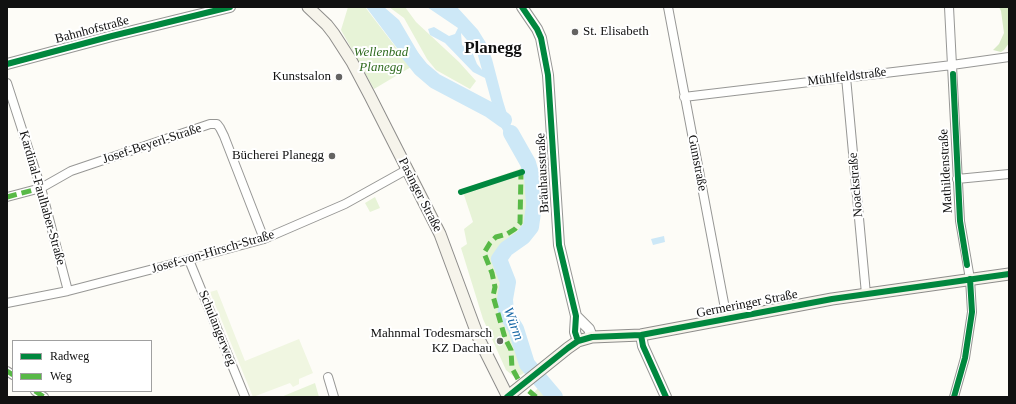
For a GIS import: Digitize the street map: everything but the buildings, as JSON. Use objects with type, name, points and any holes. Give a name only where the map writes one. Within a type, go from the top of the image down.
[{"type":"main road","name":"Pasinger Straße","points":[[308,7],[319,12],[352,62],[408,169],[440,234],[479,339],[507,397]]},
{"type":"main road","name":"Germeringer Straße","points":[[507,397],[578,341],[592,337],[641,335],[727,318],[866,294],[1009,274]]},
{"type":"street","name":"Bahnhofstraße","points":[[7,64],[230,7]]},
{"type":"street","name":"Bräuhausstraße","points":[[522,7],[534,23],[541,38],[548,75],[559,245],[576,316],[575,332],[578,341]]},
{"type":"street","name":"Gumstraße","points":[[668,7],[727,318]]},
{"type":"street","name":"Mathildenstraße","points":[[949,7],[960,221],[970,279],[972,312],[965,358],[954,397]]},
{"type":"street","name":"Mühlfeldstraße","points":[[684,97],[1009,57]]},
{"type":"street","name":"Noackstraße","points":[[846,77],[866,294]]},
{"type":"street","name":"Kardinal-Faulhaber-Straße","points":[[7,83],[41,188],[68,291]]},
{"type":"street","name":"Josef-Beyerl-Straße","points":[[41,188],[71,171],[210,124],[217,124],[224,136],[264,238]]},
{"type":"street","name":"Josef-von-Hirsch-Straße","points":[[7,304],[68,291],[189,260],[264,238],[345,204],[408,169]]},
{"type":"street","points":[[957,179],[1009,174]]},
{"type":"street","points":[[7,196],[41,188]]},
{"type":"street","name":"Schulangerweg","points":[[189,260],[245,397]]},
{"type":"street","name":"Bräuhausstraße","points":[[576,316],[589,329],[592,337]]},
{"type":"street","points":[[641,335],[644,346],[666,397]]},
{"type":"street","points":[[328,377],[334,397]]},
{"type":"green space","name":"Wellenbad Planegg","points":[[348,7],[365,7],[411,67],[374,89],[341,30]]},
{"type":"green space","name":"Wellenbad Planegg","points":[[389,7],[405,7],[416,22],[459,62],[476,81],[470,89],[436,70],[427,59],[404,18]]},
{"type":"green space","points":[[999,7],[1009,7],[1009,43],[1001,52],[993,50],[999,44],[1004,33],[1001,11]]},
{"type":"green space","points":[[522,168],[529,202],[527,220],[523,232],[502,246],[495,258],[503,282],[499,298],[503,316],[511,330],[517,349],[527,371],[521,375],[513,376],[506,370],[483,319],[461,248],[467,244],[464,229],[473,222],[462,189]]},
{"type":"green space","points":[[375,197],[380,208],[370,212],[365,203]]},
{"type":"green space","points":[[217,290],[245,361],[299,339],[313,373],[299,379],[299,384],[293,387],[290,383],[253,397],[210,292]]},
{"type":"green space","points":[[315,383],[319,397],[281,397]]},
{"type":"green space","points":[[539,387],[548,397],[530,397]]},
{"type":"water","points":[[366,7],[384,7],[399,20],[426,66],[421,71],[415,72]]},
{"type":"water","points":[[427,7],[457,7],[478,30],[486,43],[492,59],[511,127],[520,144],[521,152],[513,148],[496,118],[485,78],[473,72],[445,43],[430,35],[428,29],[434,27],[449,36],[455,34],[458,28]],"holes":[[[461,33],[477,52],[482,70],[477,64],[473,54],[462,45]]]},
{"type":"water","points":[[664,236],[665,242],[653,245],[651,239]]},
{"type":"waterway","name":"Würm","points":[[409,54],[421,69],[435,81],[490,110],[504,120]]},
{"type":"waterway","name":"Würm","points":[[511,133],[528,163],[532,177],[534,205],[531,227],[523,237],[506,249],[499,259],[508,282],[505,299],[506,313],[516,329],[527,364],[555,397]]},
{"type":"marked path","points":[[518,379],[512,368],[511,350],[505,338],[493,296],[495,287],[492,273],[484,253],[496,237],[507,234],[515,229],[520,223],[521,173]]},
{"type":"marked path","points":[[7,197],[41,188]]},
{"type":"marked path","points":[[7,371],[12,374]]},
{"type":"marked path","points":[[529,391],[536,397]]},
{"type":"marked path","points":[[36,392],[44,397]]},
{"type":"cycle path","points":[[7,64],[230,7]]},
{"type":"cycle path","points":[[522,7],[537,29],[541,38],[548,75],[559,245],[576,316],[575,332],[578,341]]},
{"type":"cycle path","points":[[953,74],[960,221],[967,265]]},
{"type":"cycle path","points":[[461,192],[522,172]]},
{"type":"cycle path","points":[[507,397],[568,348],[578,341],[592,337],[641,335],[832,299],[1009,274]]},
{"type":"cycle path","points":[[954,397],[965,358],[972,312],[970,279]]},
{"type":"cycle path","points":[[641,335],[643,346],[666,397]]},
{"type":"place","name":"St. Elisabeth","points":[[575,32]]},
{"type":"place","name":"Kunstsalon","points":[[339,77]]},
{"type":"place","name":"Bücherei Planegg","points":[[332,156]]},
{"type":"place","name":"Mahnmal Todesmarsch KZ Dachau","points":[[500,341]]},
{"type":"district","name":"Planegg","points":[[493,49]]}]
